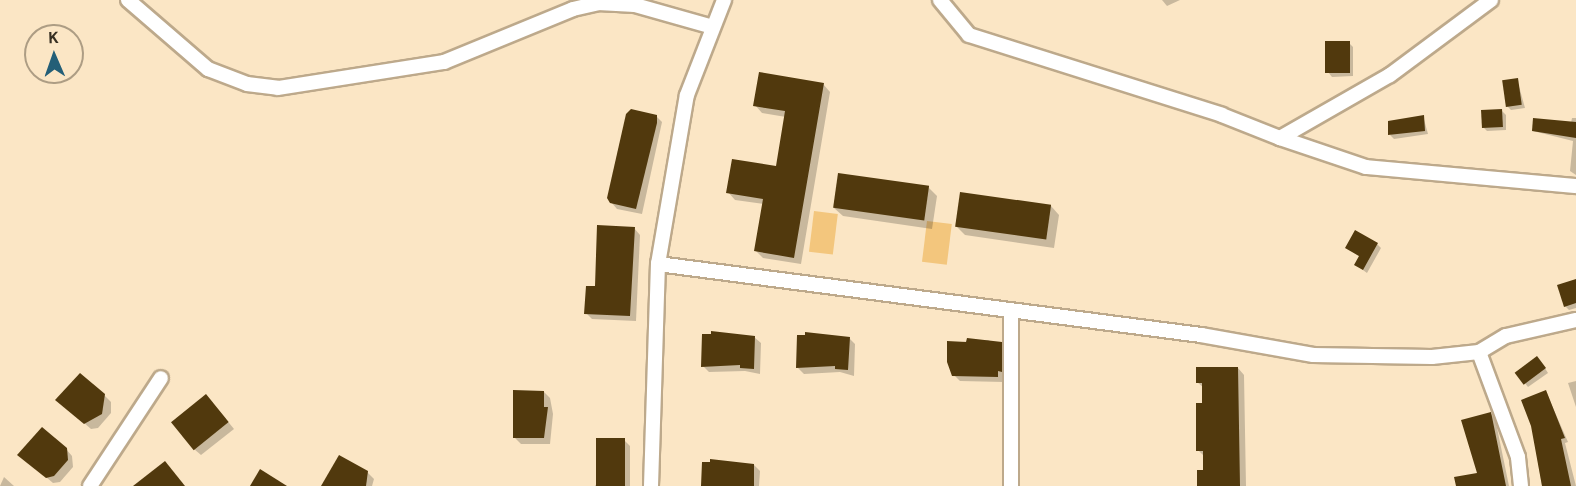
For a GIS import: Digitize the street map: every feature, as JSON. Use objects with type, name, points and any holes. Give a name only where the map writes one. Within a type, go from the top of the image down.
[{"type":"street","points":[[128,0],[208,69],[240,82],[278,88],[444,62],[573,9],[598,3],[635,5],[713,27]]},
{"type":"street","points":[[651,486],[658,264],[687,95],[724,0]]},
{"type":"street","points":[[940,0],[969,35],[1222,115],[1280,138],[1366,167],[1576,186]]},
{"type":"street","points":[[1280,138],[1390,75],[1491,0]]},
{"type":"street","points":[[658,264],[1011,312],[1201,335],[1313,355],[1432,357],[1479,352],[1506,336],[1576,320]]},
{"type":"street","points":[[1011,312],[1011,486]]},
{"type":"street","points":[[1479,352],[1518,457],[1521,486]]},
{"type":"street","points":[[90,486],[161,378]]},
{"type":"shaded area","points":[[814,211],[838,214],[833,255],[809,252]]},
{"type":"shaded area","points":[[927,221],[952,224],[947,265],[922,262]]},
{"type":"building","points":[[1325,41],[1350,41],[1350,73],[1325,73]]},
{"type":"building","points":[[759,72],[824,83],[794,258],[754,251],[763,199],[726,193],[732,159],[776,166],[785,111],[753,106]]},
{"type":"building","points":[[1518,78],[1522,105],[1506,107],[1502,80]]},
{"type":"building","points":[[631,109],[657,115],[636,209],[610,203],[607,198],[626,114]]},
{"type":"building","points":[[1502,109],[1503,127],[1482,128],[1481,110]]},
{"type":"building","points":[[1424,115],[1425,131],[1388,135],[1388,121]]},
{"type":"building","points":[[1533,118],[1576,122],[1576,138],[1532,131]]},
{"type":"building","points":[[838,173],[929,186],[924,220],[833,208]]},
{"type":"building","points":[[960,192],[1051,205],[1046,239],[955,227]]},
{"type":"building","points":[[597,225],[635,227],[630,316],[584,314],[586,286],[595,286]]},
{"type":"building","points":[[1355,230],[1378,243],[1363,270],[1354,265],[1359,256],[1345,248]]},
{"type":"building","points":[[1576,279],[1576,303],[1564,307],[1557,285]]},
{"type":"building","points":[[711,331],[755,336],[754,369],[740,368],[740,365],[701,367],[702,334],[711,334]]},
{"type":"building","points":[[805,332],[850,337],[848,370],[835,369],[835,366],[796,368],[797,335],[805,335]]},
{"type":"building","points":[[967,338],[1002,342],[1002,372],[998,371],[998,377],[952,376],[947,362],[947,341],[966,342]]},
{"type":"building","points":[[1537,356],[1546,368],[1524,385],[1515,373]]},
{"type":"building","points":[[1196,367],[1238,367],[1240,486],[1197,486],[1197,470],[1203,470],[1203,451],[1196,451],[1196,403],[1202,403],[1202,383],[1196,383]]},
{"type":"building","points":[[80,373],[105,394],[102,414],[84,424],[55,400]]},
{"type":"building","points":[[513,390],[544,391],[544,407],[548,407],[544,438],[513,438]]},
{"type":"building","points":[[1546,390],[1565,438],[1561,439],[1571,486],[1542,486],[1531,426],[1521,400]]},
{"type":"building","points":[[206,394],[229,422],[194,450],[171,422]]},
{"type":"building","points":[[1491,412],[1506,486],[1456,486],[1454,477],[1477,473],[1461,420]]},
{"type":"building","points":[[42,427],[67,448],[68,460],[54,476],[46,478],[17,455]]},
{"type":"building","points":[[596,438],[625,438],[625,486],[596,486]]},
{"type":"building","points":[[339,455],[368,471],[366,486],[321,486]]},
{"type":"building","points":[[710,459],[754,464],[754,486],[701,486],[702,462],[710,462]]},
{"type":"building","points":[[165,461],[185,486],[133,486]]},
{"type":"building","points":[[260,469],[287,486],[250,486]]}]
